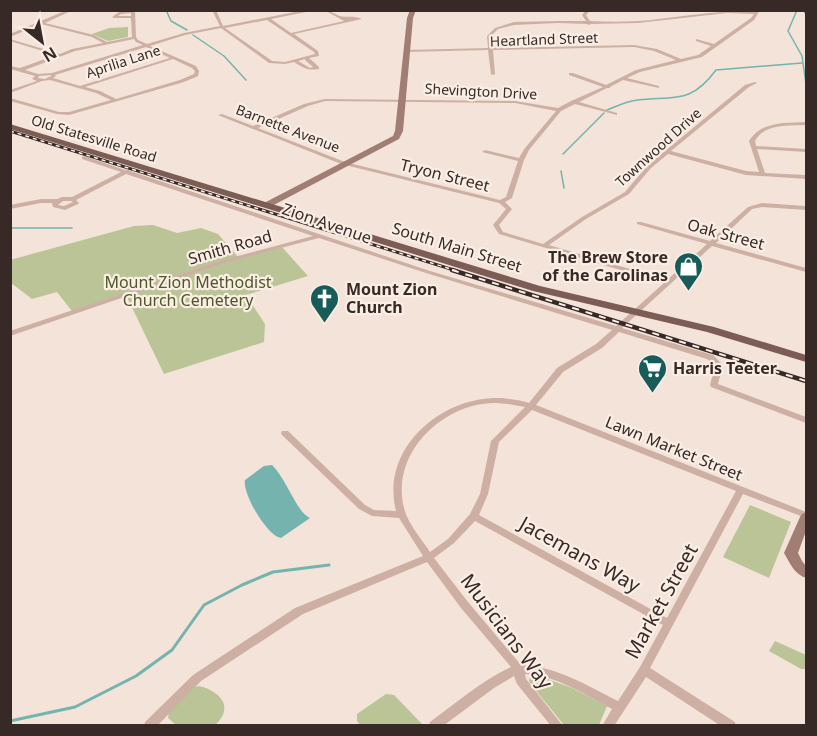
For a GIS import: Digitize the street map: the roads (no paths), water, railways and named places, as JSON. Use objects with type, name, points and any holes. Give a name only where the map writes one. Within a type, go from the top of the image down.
[{"type":"main road","name":"Old Statesville Road","points":[[10,126],[169,176]]},
{"type":"main road","name":"South Main Street","points":[[169,176],[537,289],[722,332],[807,359]]},
{"type":"street","points":[[10,38],[71,10]]},
{"type":"street","points":[[214,10],[222,26],[271,62],[295,61],[317,55],[316,51],[268,19]]},
{"type":"street","points":[[10,91],[144,45],[184,34],[315,10]]},
{"type":"street","points":[[326,10],[348,22]]},
{"type":"street","points":[[267,205],[396,136],[399,131],[400,100],[410,18],[413,10]]},
{"type":"street","points":[[589,10],[584,15],[589,24]]},
{"type":"street","points":[[493,74],[489,34],[502,27],[536,22],[589,24],[645,21],[726,11],[758,12]]},
{"type":"street","points":[[501,202],[509,198],[521,160],[531,143],[559,110],[640,70],[700,56],[758,12]]},
{"type":"street","points":[[134,13],[134,38]]},
{"type":"street","points":[[290,34],[360,18],[343,18]]},
{"type":"street","points":[[41,23],[93,36],[106,43]]},
{"type":"street","points":[[10,38],[58,55]]},
{"type":"street","points":[[10,99],[64,114],[189,80],[197,73],[194,67],[144,45],[134,38],[58,55],[20,70]]},
{"type":"street","points":[[697,40],[715,46]]},
{"type":"street","name":"Heartland Street","points":[[406,51],[490,51],[634,46],[661,51],[681,61]]},
{"type":"street","name":"Aprilia Lane","points":[[81,87],[173,58]]},
{"type":"street","points":[[295,61],[309,69],[317,68],[307,59]]},
{"type":"street","points":[[10,67],[41,80]]},
{"type":"street","points":[[571,74],[608,87]]},
{"type":"street","points":[[10,91],[36,77],[51,76],[109,95],[115,100]]},
{"type":"street","points":[[623,79],[657,87]]},
{"type":"street","name":"Townwood Drive","points":[[544,246],[627,193],[650,167],[747,86],[755,83]]},
{"type":"street","name":"Shevington Drive","points":[[253,128],[315,102],[400,100],[515,102],[559,110]]},
{"type":"street","points":[[573,102],[615,114]]},
{"type":"street","name":"Barnette Avenue","points":[[220,115],[346,164]]},
{"type":"street","points":[[763,175],[753,147],[754,136],[764,129],[807,123]]},
{"type":"street","points":[[753,147],[807,150]]},
{"type":"street","points":[[485,152],[521,160]]},
{"type":"street","points":[[668,152],[735,171],[807,177]]},
{"type":"street","name":"Zion Avenue","points":[[84,158],[420,269],[710,357],[719,365],[714,385],[807,420]]},
{"type":"street","name":"Tryon Street","points":[[346,164],[501,202],[509,209],[497,222],[498,230],[669,283]]},
{"type":"street","points":[[10,207],[41,201],[58,201],[55,206],[65,208],[75,205],[76,201],[73,199],[127,171]]},
{"type":"street","points":[[149,726],[155,717],[197,678],[299,610],[428,558],[450,541],[474,516],[484,494],[495,441],[530,407],[560,370],[595,349],[750,208],[768,205],[807,208]]},
{"type":"street","name":"Oak Street","points":[[639,224],[807,270]]},
{"type":"street","name":"Smith Road","points":[[10,334],[217,263],[322,236]]},
{"type":"street","name":"Lawn Market Street","points":[[402,515],[398,496],[400,472],[419,434],[454,410],[493,399],[530,407],[807,516]]},
{"type":"street","points":[[285,433],[362,507],[372,513],[402,515]]},
{"type":"street","name":"Market Street","points":[[607,726],[644,670],[741,491]]},
{"type":"street","name":"Musicians Way","points":[[402,515],[428,558],[518,668],[521,681],[558,726]]},
{"type":"street","name":"Jacemans Way","points":[[474,516],[669,624]]},
{"type":"street","points":[[807,516],[791,553],[797,565],[807,573]]},
{"type":"street","points":[[434,726],[474,695],[518,668],[541,671],[620,706]]},
{"type":"street","points":[[644,670],[731,726]]},
{"type":"water","points":[[272,465],[305,515],[310,518],[281,538],[269,530],[263,522],[251,504],[245,486],[245,480],[264,466]]},
{"type":"waterway","points":[[166,10],[171,21],[187,30]]},
{"type":"waterway","points":[[797,10],[788,31],[802,56],[806,84]]},
{"type":"waterway","points":[[803,10],[806,14]]},
{"type":"waterway","points":[[193,35],[224,56],[246,80]]},
{"type":"waterway","points":[[607,110],[634,101],[682,96],[698,88],[716,70],[802,63]]},
{"type":"waterway","points":[[563,154],[604,113]]},
{"type":"waterway","points":[[561,171],[564,188]]},
{"type":"waterway","points":[[10,228],[72,228]]},
{"type":"waterway","points":[[10,721],[75,707],[136,676],[172,650],[204,605],[242,585],[273,572],[329,565]]},
{"type":"railway","points":[[10,131],[457,271]]},
{"type":"railway","points":[[452,270],[806,381]]},
{"type":"place","name":"The Brew Store of the Carolinas","points":[[689,292]]},
{"type":"place","name":"Mount Zion Church","points":[[325,324]]},
{"type":"place","name":"Harris Teeter","points":[[652,394]]},
{"type":"park label","name":"Mount Zion Methodist Church Cemetery","points":[[188,291]]}]
